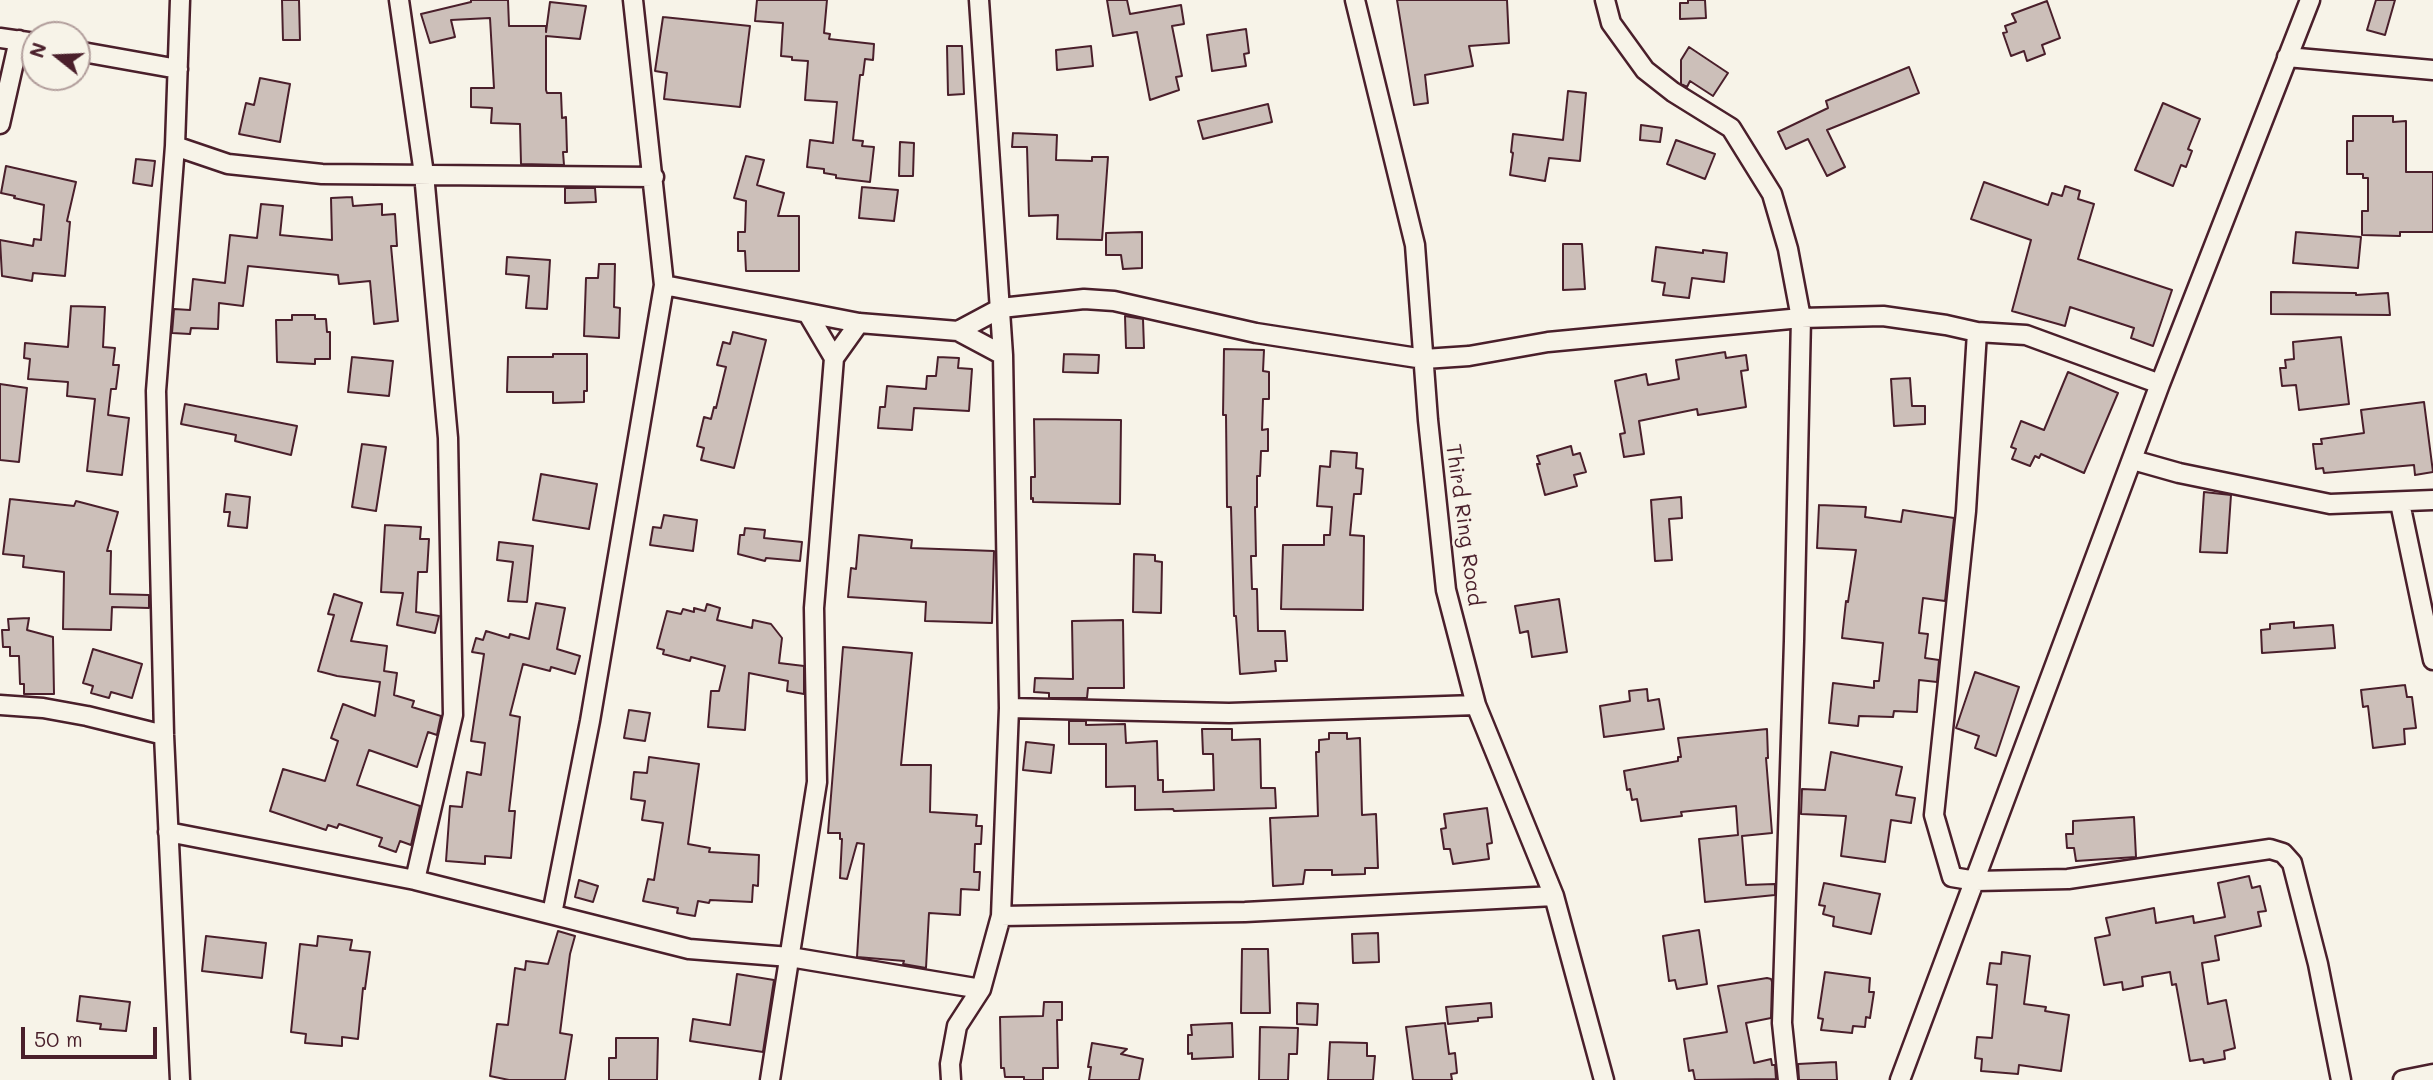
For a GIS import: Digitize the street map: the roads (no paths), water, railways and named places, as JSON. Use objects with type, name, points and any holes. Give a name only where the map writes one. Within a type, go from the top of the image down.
[{"type":"street","points":[[180,0],[175,146],[156,391],[164,736],[180,1080]]},
{"type":"street","points":[[399,0],[424,174],[447,438],[453,715],[415,880]]},
{"type":"street","points":[[552,914],[590,721],[664,285],[654,177],[632,0]]},
{"type":"street","points":[[951,1080],[950,1063],[957,1026],[981,989],[1001,916],[1009,708],[1003,355],[979,0]]},
{"type":"street","name":"Third Ring Road","points":[[1355,0],[1415,245],[1427,420],[1446,590],[1476,705],[1554,896],[1604,1080]]},
{"type":"street","points":[[1605,0],[1611,23],[1645,70],[1673,92],[1731,128],[1772,194],[1788,248],[1801,318],[1782,1023],[1788,1080]]},
{"type":"street","points":[[1900,1080],[2160,384],[2310,0]]},
{"type":"street","points":[[0,38],[21,41]]},
{"type":"street","points":[[91,53],[178,69]]},
{"type":"street","points":[[2287,57],[2433,70]]},
{"type":"street","points":[[0,124],[21,60]]},
{"type":"street","points":[[175,146],[228,164],[322,174],[654,177]]},
{"type":"street","points":[[664,285],[859,323],[958,331],[1003,355]]},
{"type":"street","points":[[958,331],[1001,308],[1084,299],[1114,302],[1256,333],[1424,359],[1469,356],[1548,342],[1801,318],[1883,316],[1977,332],[2026,335],[2160,384]]},
{"type":"street","points":[[808,314],[834,358]]},
{"type":"street","points":[[770,1080],[817,782],[814,608],[834,358],[859,323]]},
{"type":"street","points":[[1977,332],[1966,511],[1934,815],[1952,877],[1976,881],[2068,879],[2270,849],[2283,853],[2292,863],[2315,952],[2341,1080]]},
{"type":"street","points":[[2133,460],[2217,482],[2330,504],[2433,500]]},
{"type":"street","points":[[2400,503],[2433,660]]},
{"type":"street","points":[[0,705],[43,708],[88,716],[164,736]]},
{"type":"street","points":[[1009,708],[1229,713],[1476,705]]},
{"type":"street","points":[[168,832],[415,880],[689,949],[790,957],[981,989]]},
{"type":"street","points":[[1001,916],[1245,912],[1554,896]]},
{"type":"street","points":[[2403,1080],[2433,1074]]}]
